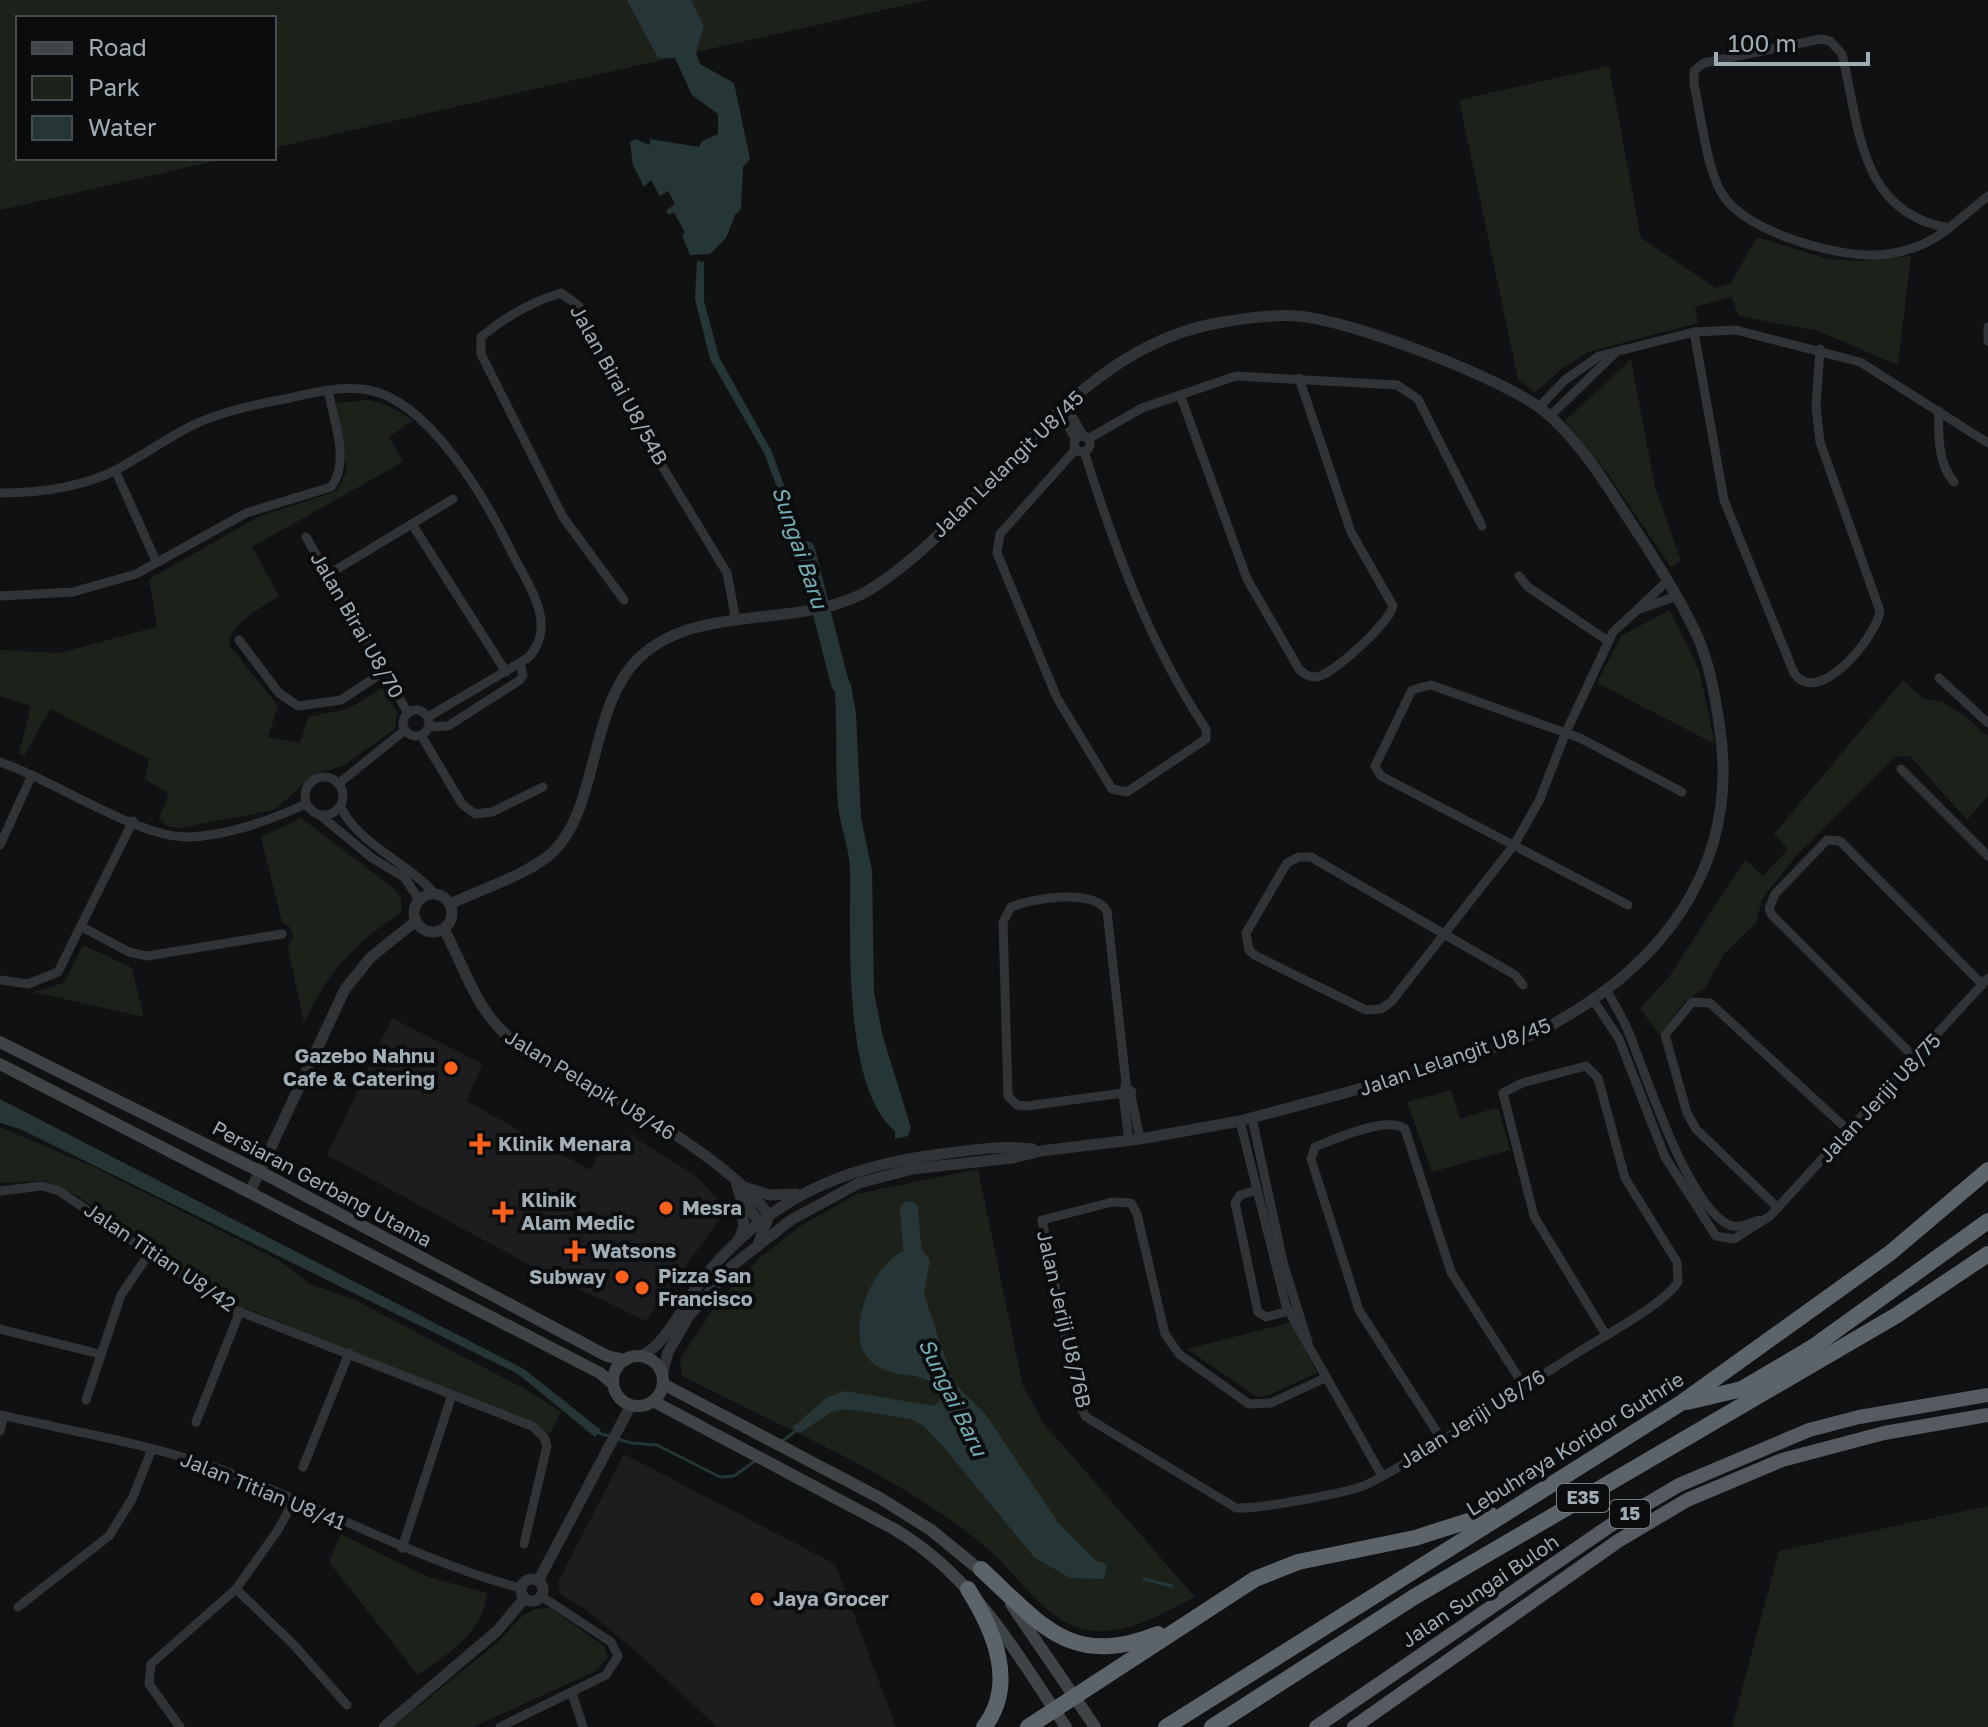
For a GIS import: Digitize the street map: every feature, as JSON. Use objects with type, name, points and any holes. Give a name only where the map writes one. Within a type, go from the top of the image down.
[{"type":"highway","name":"Lebuhraya Koridor Guthrie","points":[[1166,1727],[1681,1403],[1890,1253],[1988,1170]]},
{"type":"highway","points":[[1681,1403],[1742,1389],[1802,1354],[1988,1221]]},
{"type":"highway","name":"E35","points":[[1212,1727],[1414,1597],[1897,1315],[1988,1254]]},
{"type":"highway","name":"Jalan Sungai Buloh","points":[[1316,1727],[1611,1525],[1679,1485],[1809,1430],[1859,1417],[1988,1395]]},
{"type":"highway","name":"Jalan Sungai Buloh","points":[[1354,1727],[1618,1541],[1687,1500],[1782,1460],[1884,1433],[1988,1415]]},
{"type":"highway","points":[[1028,1727],[1255,1579],[1298,1562],[1415,1538],[1510,1508]]},
{"type":"highway","points":[[981,1569],[1050,1631],[1082,1646],[1116,1647],[1188,1622]]},
{"type":"highway","points":[[968,1589],[990,1629],[1001,1672],[1000,1689],[984,1727]]},
{"type":"main road","name":"Persiaran Gerbang Utama","points":[[0,1042],[259,1171],[607,1356],[625,1360]]},
{"type":"main road","name":"Persiaran Gerbang Utama","points":[[0,1064],[251,1190],[600,1373],[613,1384]]},
{"type":"main road","points":[[1066,1727],[998,1623],[968,1589],[906,1536],[653,1401],[631,1405],[619,1397],[613,1384],[616,1370],[625,1360],[640,1356],[655,1362],[662,1380],[906,1515],[981,1569],[1017,1612],[1095,1727]]},
{"type":"main road","points":[[653,1401],[662,1380]]},
{"type":"street","points":[[1949,228],[1920,222],[1899,211],[1883,194],[1870,171],[1842,54],[1830,41],[1821,39],[1762,49],[1704,63],[1694,71],[1717,183],[1732,206],[1751,222],[1769,231],[1853,254],[1876,255],[1921,246],[1949,228],[1988,196]]},
{"type":"street","name":"Jalan Birai U8/54B","points":[[624,600],[563,517],[481,354],[481,337],[501,321],[542,299],[561,293],[579,306],[642,433],[713,544],[727,573],[736,621]]},
{"type":"street","name":"Jalan Lelangit U8/45","points":[[450,904],[544,859],[560,844],[580,802],[612,697],[638,658],[676,634],[736,621],[788,615],[860,595],[913,556],[982,491],[1062,407],[1116,367],[1171,337],[1210,324],[1278,316],[1352,327],[1452,365],[1539,407],[1550,416],[1599,477],[1668,580],[1702,649],[1716,704],[1724,781],[1720,822],[1701,876],[1667,933],[1632,972],[1561,1020],[1532,1035],[1389,1081],[1246,1119],[1135,1140],[1041,1151],[1010,1146],[950,1158],[859,1183],[791,1220],[759,1242],[700,1300],[668,1352],[662,1380]]},
{"type":"street","points":[[1988,327],[1988,341]]},
{"type":"street","points":[[1539,407],[1586,364],[1616,352],[1694,332],[1736,330],[1820,349],[1872,368],[1988,443]]},
{"type":"street","points":[[1694,332],[1724,500],[1794,673],[1800,681],[1810,684],[1827,680],[1837,673],[1876,625],[1880,611],[1820,442],[1816,406],[1820,349]]},
{"type":"street","points":[[1550,416],[1616,352]]},
{"type":"street","points":[[1062,407],[1081,443],[1109,528],[1155,643],[1206,729],[1206,739],[1195,749],[1132,790],[1117,791],[1112,789],[1072,725],[1048,679],[1002,567],[997,542],[1081,443],[1132,413],[1236,376],[1390,384],[1414,394],[1482,526]]},
{"type":"street","points":[[1181,397],[1247,579],[1299,669],[1308,676],[1318,676],[1363,643],[1391,615],[1393,606],[1351,532],[1299,378]]},
{"type":"street","points":[[0,493],[57,490],[115,470],[211,418],[328,390],[367,389],[401,402],[434,433],[472,486],[504,536],[538,603],[542,622],[535,650],[520,663],[428,722],[421,735]]},
{"type":"street","points":[[0,596],[73,592],[136,574],[246,513],[331,487],[338,477],[341,461],[328,390]]},
{"type":"street","points":[[1939,411],[1939,442],[1948,475],[1954,482]]},
{"type":"street","points":[[115,470],[156,561]]},
{"type":"street","points":[[329,574],[453,499]]},
{"type":"street","points":[[412,524],[506,672]]},
{"type":"street","name":"Jalan Birai U8/70","points":[[306,537],[408,713]]},
{"type":"street","points":[[1519,576],[1528,587],[1608,641]]},
{"type":"street","points":[[1523,985],[1515,975],[1444,931],[1315,859],[1303,857],[1287,863],[1246,937],[1249,950],[1256,956],[1371,1011],[1391,1002],[1444,931],[1514,845],[1543,791],[1608,641],[1668,580]]},
{"type":"street","points":[[1637,610],[1677,596]]},
{"type":"street","points":[[239,640],[279,693],[298,706],[341,700],[385,671]]},
{"type":"street","points":[[421,735],[412,736],[405,730],[403,721],[408,713],[418,710],[428,722],[448,726],[520,680],[523,675],[520,663]]},
{"type":"street","points":[[1939,678],[1988,723]]},
{"type":"street","points":[[1628,905],[1381,776],[1375,766],[1377,757],[1410,694],[1424,685],[1566,732],[1682,792]]},
{"type":"street","points":[[338,784],[405,730]]},
{"type":"street","points":[[421,735],[462,804],[475,814],[492,812],[543,787]]},
{"type":"street","points":[[0,762],[166,834],[202,836],[238,829],[306,804]]},
{"type":"street","points":[[1901,769],[1988,856]]},
{"type":"street","points":[[0,845],[32,775]]},
{"type":"street","points":[[320,815],[334,813],[343,797],[338,784],[328,777],[315,779],[305,792],[306,804],[372,858],[405,878],[419,900]]},
{"type":"street","points":[[340,806],[349,824],[359,834],[410,868],[435,894],[450,904],[452,915],[444,929],[429,931],[416,921],[415,910],[419,900],[435,894]]},
{"type":"street","points":[[0,980],[28,984],[52,977],[63,966],[133,821]]},
{"type":"street","points":[[1917,1060],[1772,915],[1769,909],[1775,894],[1827,840],[1840,841],[1985,981]]},
{"type":"street","points":[[1127,1090],[1027,1106],[1017,1105],[1008,1096],[1003,922],[1011,907],[1083,897],[1093,898],[1104,906],[1111,928],[1135,1140]]},
{"type":"street","points":[[251,1190],[354,974],[416,921]]},
{"type":"street","points":[[82,927],[129,952],[147,956],[282,934]]},
{"type":"street","name":"Jalan Pelapik U8/46","points":[[444,929],[475,997],[506,1036],[675,1136],[741,1188],[765,1219]]},
{"type":"street","name":"Jalan Jeriji U8/75","points":[[1592,998],[1619,1039],[1665,1157],[1716,1236],[1725,1240],[1740,1238],[1770,1216],[1917,1060],[1985,981]]},
{"type":"street","points":[[1606,989],[1627,1027],[1670,1140],[1693,1184],[1729,1225],[1741,1227],[1770,1216]]},
{"type":"street","points":[[1778,1208],[1696,1129],[1687,1113],[1665,1035],[1678,1016],[1692,1002],[1710,1003],[1850,1132]]},
{"type":"street","name":"Jalan Jeriji U8/76","points":[[1246,1119],[1257,1190],[1289,1311],[1381,1474],[1442,1440],[1606,1335],[1669,1293],[1681,1274],[1677,1262],[1625,1178],[1598,1078],[1593,1069],[1582,1066],[1522,1083],[1503,1093],[1534,1216],[1606,1335]]},
{"type":"street","name":"Jalan Jeriji U8/76","points":[[1246,1119],[1284,1266],[1309,1345]]},
{"type":"street","points":[[1442,1440],[1359,1310],[1311,1159],[1315,1147],[1381,1125],[1396,1123],[1405,1129],[1451,1272],[1524,1386]]},
{"type":"street","name":"Jalan Lelangit U8/45","points":[[640,1356],[654,1349],[693,1291],[739,1239],[802,1193],[855,1170],[950,1158]]},
{"type":"street","name":"Jalan Titian U8/42","points":[[0,1191],[42,1186],[59,1191],[218,1301],[532,1426],[544,1437],[546,1453],[524,1544]]},
{"type":"street","points":[[739,1239],[744,1219],[741,1188],[770,1195],[802,1193]]},
{"type":"street","points":[[1257,1190],[1237,1197],[1235,1206],[1258,1312],[1266,1317],[1289,1311]]},
{"type":"street","name":"Jalan Jeriji U8/76B","points":[[1325,1378],[1271,1403],[1255,1405],[1240,1401],[1187,1362],[1167,1339],[1137,1214],[1131,1203],[1112,1202],[1042,1220],[1079,1405],[1086,1417],[1236,1508],[1358,1487],[1381,1474]]},
{"type":"street","points":[[759,1242],[765,1219],[791,1220]]},
{"type":"street","points":[[86,1400],[121,1295],[149,1254]]},
{"type":"street","points":[[196,1422],[240,1311]]},
{"type":"street","points":[[0,1329],[100,1354]]},
{"type":"street","points":[[303,1467],[349,1353]]},
{"type":"street","points":[[402,1548],[452,1395]]},
{"type":"street","points":[[538,1581],[631,1405]]},
{"type":"street","points":[[0,1431],[2,1415]]},
{"type":"street","name":"Jalan Titian U8/41","points":[[2,1415],[152,1449],[215,1468],[402,1548],[522,1593]]},
{"type":"street","points":[[18,1607],[109,1536],[132,1499],[152,1449]]},
{"type":"street","points":[[180,1727],[149,1684],[151,1664],[236,1589],[278,1530],[294,1500]]},
{"type":"street","points":[[384,1727],[497,1631],[522,1593],[526,1580],[538,1581],[543,1588],[541,1596],[533,1602],[522,1593]]},
{"type":"street","points":[[236,1589],[293,1644],[347,1705]]},
{"type":"street","points":[[500,1727],[606,1675],[616,1663],[617,1651],[611,1642],[541,1596]]},
{"type":"street","points":[[572,1693],[583,1727]]},
{"type":"shaded area","points":[[392,1018],[482,1064],[467,1101],[590,1170],[606,1140],[630,1135],[695,1175],[727,1209],[646,1321],[537,1269],[327,1155]]},
{"type":"shaded area","points":[[624,1454],[835,1564],[896,1727],[717,1727],[640,1655],[585,1609],[561,1595],[558,1582]]},
{"type":"green space","points":[[0,0],[662,0],[675,57],[276,148],[276,16],[16,16],[16,160],[220,160],[0,210]]},
{"type":"green space","points":[[691,0],[928,0],[696,52],[704,26]]},
{"type":"green space","points":[[1609,66],[1641,238],[1716,288],[1731,283],[1757,237],[1828,259],[1860,261],[1911,256],[1898,365],[1818,331],[1739,316],[1731,297],[1695,307],[1698,323],[1588,352],[1561,369],[1535,393],[1518,379],[1459,100]]},
{"type":"green space","points":[[1631,359],[1655,487],[1681,561],[1671,567],[1610,477],[1565,421]]},
{"type":"green space","points":[[368,400],[387,405],[413,420],[389,437],[403,462],[252,547],[279,596],[241,622],[229,645],[278,706],[268,737],[300,743],[308,717],[348,709],[382,688],[397,712],[395,729],[343,766],[317,773],[274,810],[179,828],[167,826],[159,819],[169,794],[145,779],[149,759],[50,709],[24,756],[19,753],[31,706],[0,696],[0,650],[59,653],[157,627],[149,579],[258,517],[337,491],[347,470],[336,403]]},
{"type":"green space","points":[[1670,610],[1699,670],[1715,744],[1597,683],[1621,636]]},
{"type":"green space","points":[[1903,680],[1922,698],[1943,702],[1965,716],[1988,737],[1988,796],[1967,820],[1910,756],[1895,757],[1796,856],[1762,899],[1756,923],[1724,954],[1705,988],[1686,1000],[1659,1035],[1640,1008],[1669,977],[1745,860],[1763,876],[1788,849],[1774,834]]},
{"type":"green space","points":[[301,818],[395,889],[401,898],[401,912],[344,960],[323,988],[304,1023],[288,948],[293,937],[290,927],[282,922],[261,837]]},
{"type":"green space","points":[[83,945],[132,968],[144,1017],[33,992],[64,983]]},
{"type":"green space","points":[[1451,1090],[1460,1119],[1495,1108],[1499,1110],[1510,1150],[1432,1172],[1407,1102]]},
{"type":"green space","points":[[0,1127],[94,1167],[279,1260],[310,1284],[355,1300],[525,1389],[561,1412],[550,1433],[233,1303],[204,1287],[76,1195],[44,1181],[0,1183]]},
{"type":"green space","points":[[978,1169],[1023,1386],[1044,1424],[1195,1597],[1130,1627],[1087,1630],[1058,1618],[989,1550],[920,1500],[842,1455],[682,1376],[680,1359],[720,1299],[761,1257],[800,1226],[857,1194]]},
{"type":"green space","points":[[1292,1322],[1317,1373],[1269,1395],[1257,1397],[1187,1349]]},
{"type":"green space","points":[[1988,1506],[1988,1727],[1732,1727],[1779,1551]]},
{"type":"green space","points":[[341,1534],[428,1577],[487,1593],[484,1607],[472,1630],[453,1650],[418,1675],[329,1562]]},
{"type":"green space","points":[[550,1608],[604,1646],[608,1657],[596,1671],[473,1727],[393,1727],[498,1642],[520,1618],[534,1609]]},
{"type":"water","points":[[627,0],[691,0],[704,26],[696,52],[700,64],[734,83],[750,159],[743,167],[741,209],[735,215],[726,238],[710,254],[690,255],[682,235],[685,233],[674,212],[669,215],[666,211],[675,204],[668,191],[660,196],[651,180],[644,187],[633,165],[630,142],[635,139],[650,145],[650,139],[699,147],[702,141],[718,134],[718,114],[692,95],[675,58],[658,58]]},
{"type":"water","points":[[697,261],[704,262],[704,301],[719,357],[771,450],[816,572],[810,574],[764,453],[710,359],[695,299]]},
{"type":"water","points":[[840,661],[851,685],[856,714],[861,818],[872,870],[874,992],[883,1037],[911,1128],[908,1136],[895,1139],[895,1131],[878,1110],[866,1081],[853,1009],[850,863],[838,805],[832,664]]},
{"type":"water","points":[[0,1099],[524,1369],[601,1430],[595,1437],[518,1374],[20,1129],[0,1123]]},
{"type":"water","points":[[920,1248],[930,1260],[924,1294],[953,1382],[986,1415],[1059,1524],[1095,1560],[1107,1564],[1104,1579],[1070,1578],[1034,1557],[942,1445],[924,1426],[911,1419],[847,1409],[831,1412],[800,1433],[792,1428],[826,1398],[845,1391],[934,1406],[943,1398],[939,1389],[926,1379],[893,1373],[872,1362],[860,1339],[862,1310],[880,1272],[897,1254]]},
{"type":"waterway","name":"Sungai Baru","points":[[806,550],[840,684]]},
{"type":"waterway","name":"Sungai Baru","points":[[909,1210],[914,1271]]},
{"type":"waterway","points":[[781,1442],[797,1430]]},
{"type":"waterway","points":[[596,1432],[631,1443],[657,1445],[720,1477],[734,1476],[755,1461]]},
{"type":"waterway","name":"Sungai Baru","points":[[1144,1579],[1172,1586]]},
{"type":"place","name":"Gazebo Nahnu Cafe & Catering","points":[[451,1068]]},
{"type":"place","name":"Klinik Menara","points":[[480,1144]]},
{"type":"place","name":"Mesra","points":[[666,1208]]},
{"type":"place","name":"Klinik Alam Medic","points":[[503,1212]]},
{"type":"place","name":"Watsons","points":[[575,1251]]},
{"type":"place","name":"Subway","points":[[622,1277]]},
{"type":"place","name":"Pizza San Francisco","points":[[642,1288]]},
{"type":"place","name":"Jaya Grocer","points":[[757,1599]]}]
